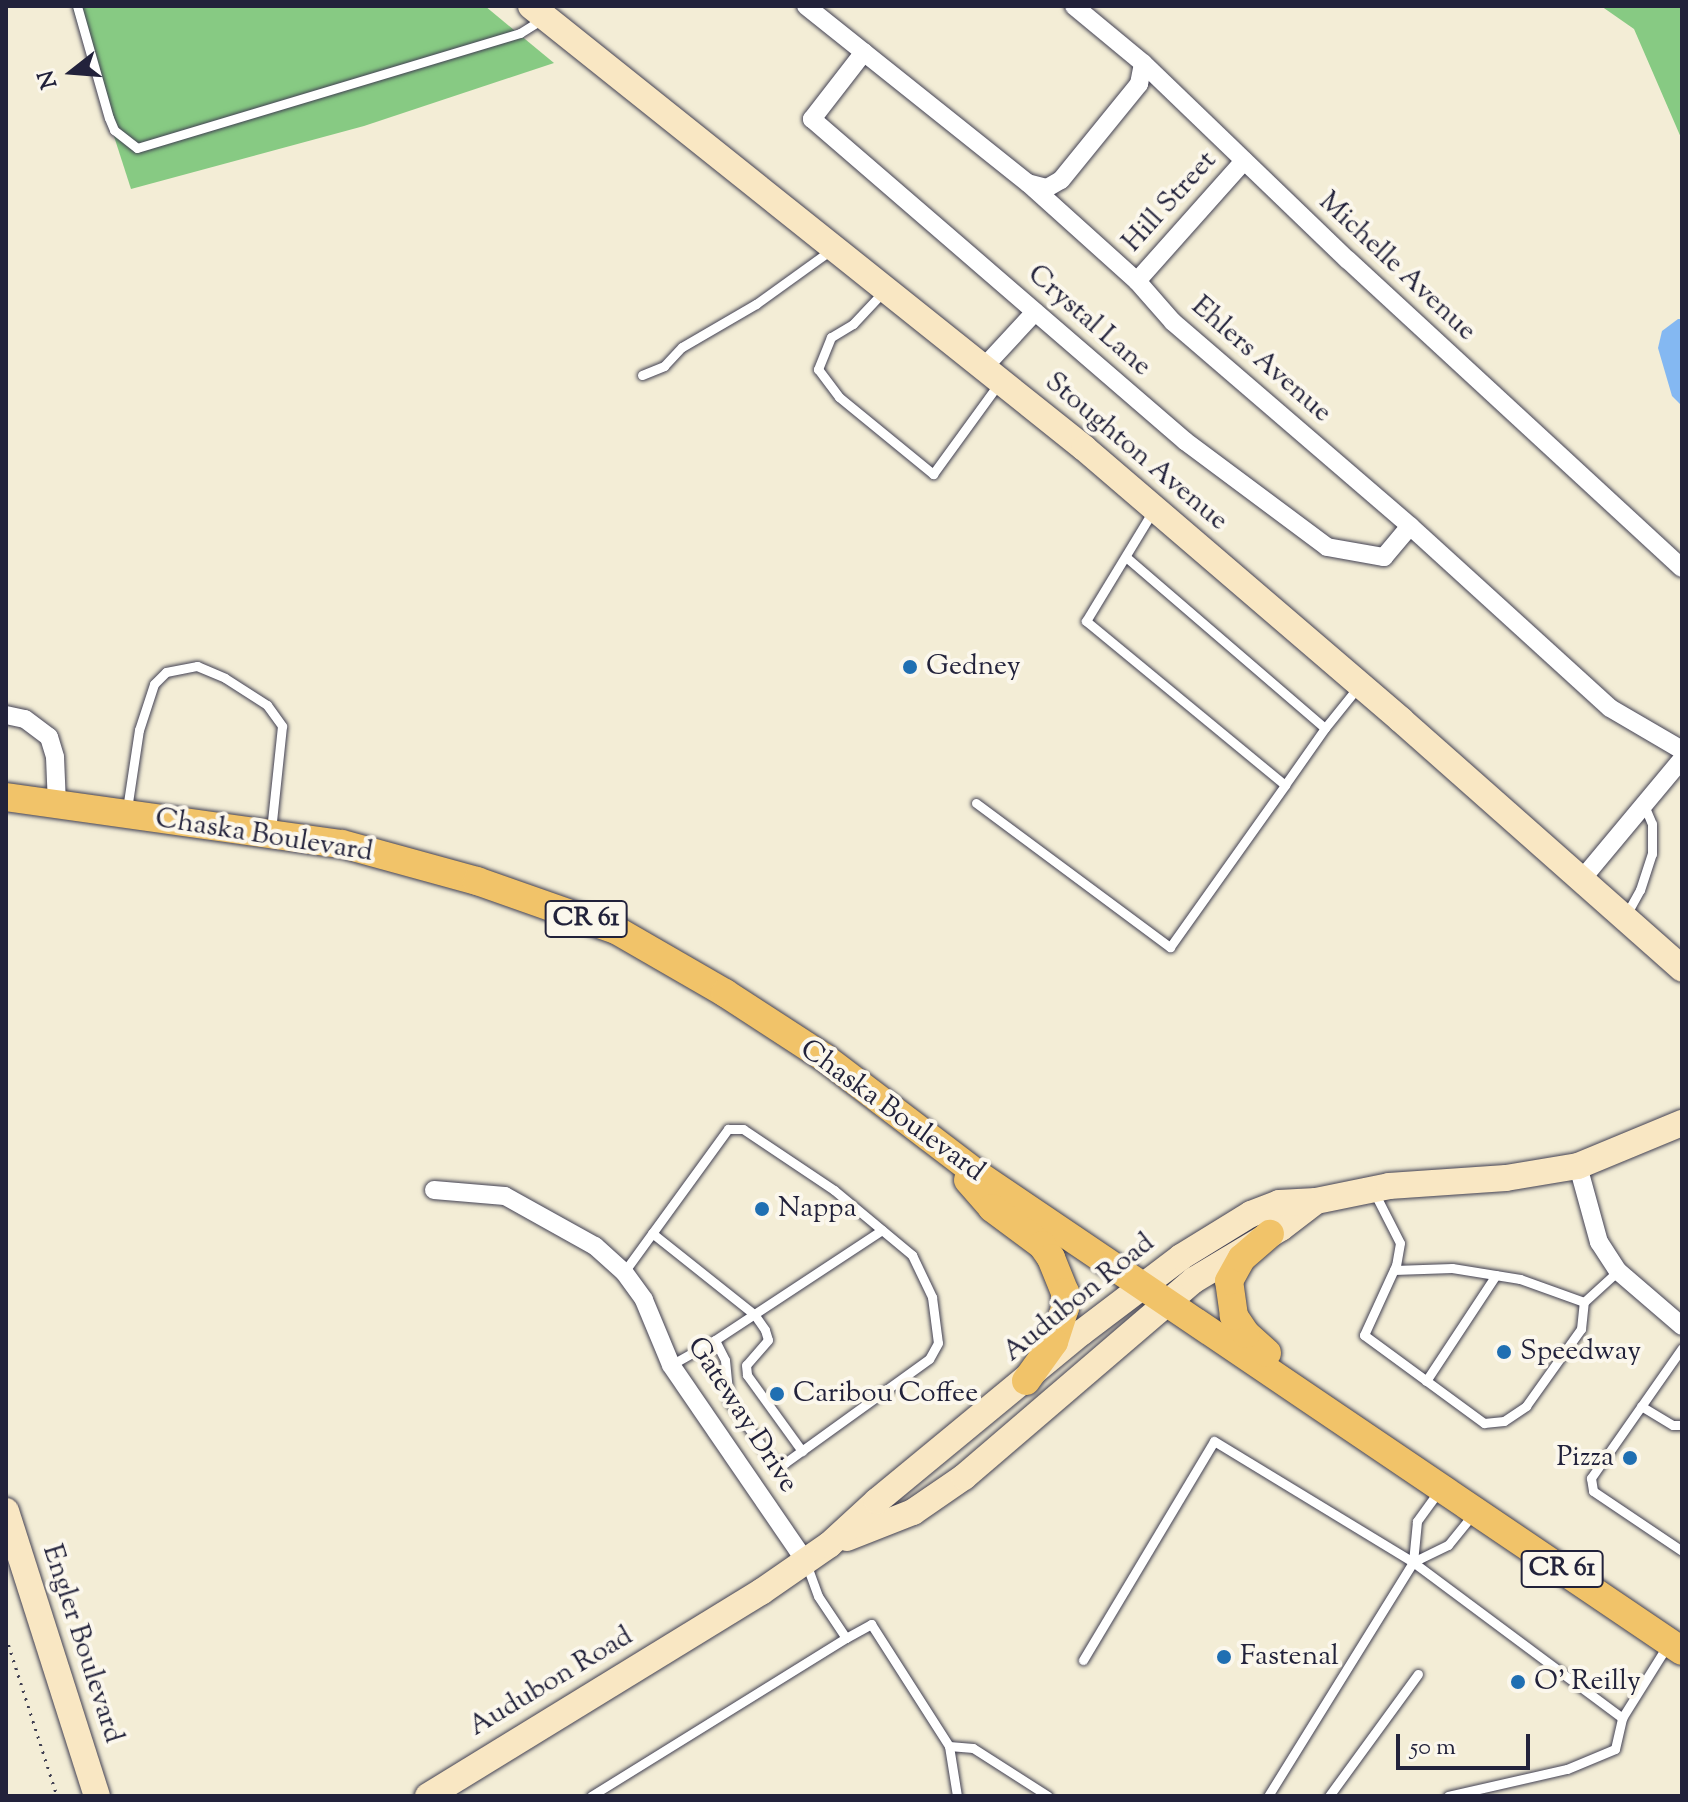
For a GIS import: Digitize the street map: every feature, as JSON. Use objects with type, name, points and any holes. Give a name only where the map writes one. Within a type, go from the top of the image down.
[{"type":"main road","name":"Chaska Boulevard","points":[[6,797],[342,844],[462,876],[616,930],[725,993],[825,1058],[936,1143],[1676,1647]]},
{"type":"main road","points":[[936,1143],[992,1208],[1042,1245],[1060,1275],[1065,1292],[1061,1325],[1026,1381]]},
{"type":"main road","points":[[1270,1234],[1234,1268],[1229,1281],[1234,1316],[1246,1334],[1336,1415]]},
{"type":"street","name":"Ehlers Avenue","points":[[806,6],[1028,183],[1137,281],[1173,322],[1410,526],[1610,708],[1682,750]]},
{"type":"street","name":"Michelle Avenue","points":[[1074,6],[1143,63],[1244,161],[1682,568]]},
{"type":"street","name":"Stoughton Avenue","points":[[538,12],[993,374],[1154,508],[1360,684],[1682,969]]},
{"type":"street","name":"Crystal Lane","points":[[864,52],[812,119],[1185,441],[1327,547],[1384,557],[1410,526]]},
{"type":"street","points":[[1028,183],[1047,188],[1061,180],[1139,84],[1143,63]]},
{"type":"street","name":"Hill Street","points":[[1137,281],[1244,161]]},
{"type":"street","points":[[993,374],[1035,312]]},
{"type":"street","points":[[6,715],[25,719],[49,737],[55,757],[57,804]]},
{"type":"street","points":[[1582,879],[1682,759]]},
{"type":"street","name":"Audubon Road","points":[[428,1796],[806,1562],[1142,1285],[1218,1232],[1251,1214],[1279,1203],[1316,1201],[1372,1189],[1506,1178],[1578,1166],[1682,1123]]},
{"type":"street","points":[[1578,1166],[1599,1242],[1618,1271],[1682,1326]]},
{"type":"street","name":"Gateway Drive","points":[[434,1190],[505,1196],[595,1246],[624,1272],[644,1300],[671,1365],[806,1562]]},
{"type":"street","name":"Audubon Road","points":[[829,1545],[913,1512],[964,1477],[1194,1280],[1270,1234],[1316,1201]]},
{"type":"street","name":"Engler Boulevard","points":[[6,1511],[97,1796]]},
{"type":"lane","points":[[79,6],[109,118],[114,130],[137,148],[520,33],[538,12]]},
{"type":"lane","points":[[642,375],[664,366],[682,347],[756,304],[834,248]]},
{"type":"lane","points":[[886,289],[853,324],[831,337],[818,369],[839,397],[933,474],[993,374]]},
{"type":"lane","points":[[1154,508],[1086,621],[1285,785]]},
{"type":"lane","points":[[1126,557],[1325,728]]},
{"type":"lane","points":[[126,814],[139,730],[154,684],[166,672],[197,666],[225,678],[267,705],[282,726],[270,835]]},
{"type":"lane","points":[[976,803],[1170,947],[1325,728],[1360,684]]},
{"type":"lane","points":[[1625,917],[1640,890],[1652,854],[1652,824],[1644,805]]},
{"type":"lane","points":[[624,1272],[728,1129],[743,1129],[834,1190],[912,1255],[932,1297],[938,1343],[929,1359],[785,1463],[774,1463],[729,1401],[725,1360],[715,1340]]},
{"type":"lane","points":[[1372,1189],[1400,1243],[1394,1270],[1364,1335],[1484,1423],[1504,1421],[1526,1406],[1581,1329],[1584,1302],[1618,1271]]},
{"type":"lane","points":[[671,1365],[715,1340],[882,1230]]},
{"type":"lane","points":[[652,1233],[754,1314],[768,1340],[746,1365],[747,1375],[802,1451]]},
{"type":"lane","points":[[1394,1270],[1452,1268],[1520,1279],[1584,1302]]},
{"type":"lane","points":[[1426,1381],[1496,1275]]},
{"type":"lane","points":[[1682,1348],[1591,1478],[1593,1491],[1682,1551]]},
{"type":"lane","points":[[1641,1406],[1673,1425],[1682,1425]]},
{"type":"lane","points":[[1083,1660],[1214,1441],[1413,1562],[1622,1718]]},
{"type":"lane","points":[[1268,1796],[1413,1562],[1417,1521],[1441,1487]]},
{"type":"lane","points":[[1413,1562],[1448,1545],[1475,1510]]},
{"type":"lane","points":[[806,1562],[818,1596],[846,1638]]},
{"type":"lane","points":[[591,1796],[871,1624],[949,1746],[957,1796]]},
{"type":"lane","points":[[1448,1796],[1567,1769],[1615,1749],[1622,1718],[1676,1647]]},
{"type":"lane","points":[[1329,1796],[1418,1674]]},
{"type":"lane","points":[[949,1746],[973,1748],[1048,1796]]},
{"type":"path","points":[[6,1637],[57,1796]]},
{"type":"green space","points":[[72,6],[485,6],[554,63],[364,126],[131,189]]},
{"type":"green space","points":[[1601,6],[1682,6],[1682,140],[1634,29]]},
{"type":"water","points":[[1682,319],[1682,406],[1672,396],[1658,348],[1662,331]]},
{"type":"place","name":"Gedney","points":[[910,667]]},
{"type":"place","name":"Nappa","points":[[762,1209]]},
{"type":"place","name":"Speedway","points":[[1504,1352]]},
{"type":"place","name":"Caribou Coffee","points":[[777,1394]]},
{"type":"place","name":"Pizza","points":[[1630,1458]]},
{"type":"place","name":"Fastenal","points":[[1224,1657]]},
{"type":"place","name":"O' Reilly","points":[[1518,1682]]}]
